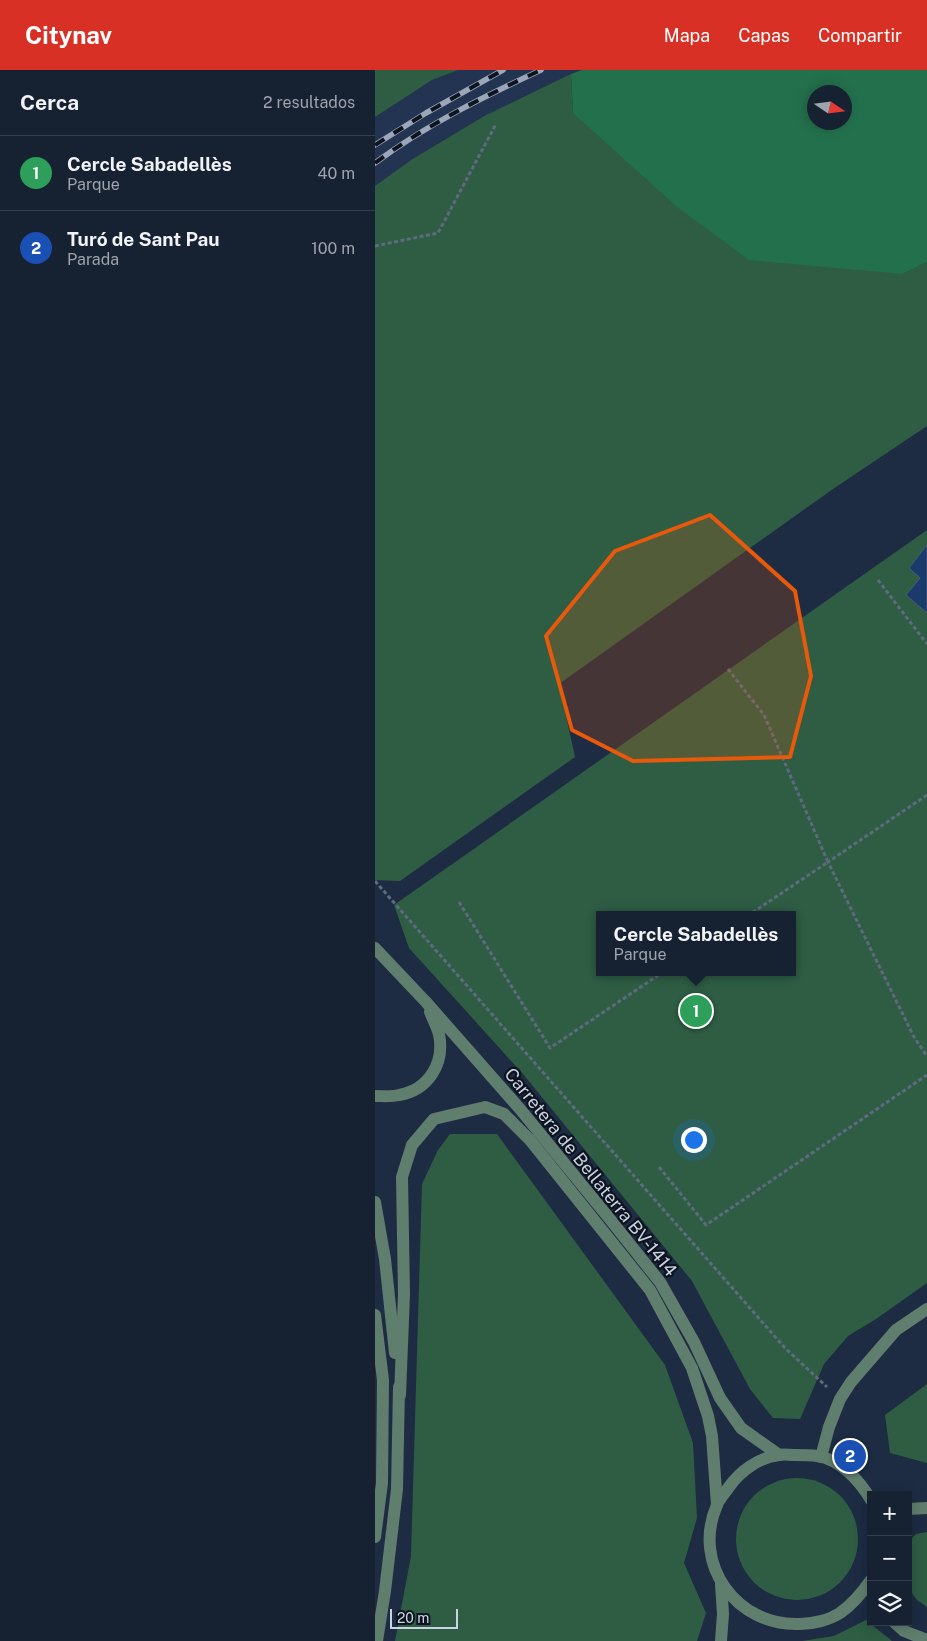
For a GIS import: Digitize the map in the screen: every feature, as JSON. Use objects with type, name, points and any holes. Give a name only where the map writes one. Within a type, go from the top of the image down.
[{"type":"street","name":"Carretera de Bellaterra BV-1414","points":[[375,948],[426,1002],[520,1109],[660,1282],[694,1342],[720,1398],[741,1428],[779,1455]]},
{"type":"street","name":"Carretera de Bellaterra BV-1414","points":[[375,1096],[400,1095],[425,1084],[437,1066],[440,1044],[439,1032],[426,1002]]},
{"type":"street","name":"Carretera de Bellaterra BV-1414","points":[[377,1641],[397,1489],[404,1294],[401,1178],[412,1145],[434,1119],[485,1107],[504,1114],[530,1140],[650,1290],[692,1368],[708,1416],[712,1436],[717,1505]]},
{"type":"street","name":"Carretera de Bellaterra BV-1414","points":[[375,1202],[385,1259],[400,1395]]},
{"type":"street","points":[[821,1457],[829,1427],[840,1399],[851,1382],[896,1330],[927,1308]]},
{"type":"street","points":[[375,1315],[383,1380],[382,1483],[375,1537]]},
{"type":"street","points":[[721,1641],[723,1614],[721,1584],[711,1556],[710,1529],[717,1505],[736,1477],[756,1463],[779,1455],[821,1457],[843,1468],[862,1485],[867,1493]]},
{"type":"street","points":[[912,1509],[927,1508]]},
{"type":"street","points":[[721,1584],[737,1602],[756,1616],[785,1625],[813,1624],[839,1614],[858,1598],[870,1581]]},
{"type":"street","points":[[898,1626],[904,1632],[927,1640]]},
{"type":"path","points":[[375,246],[438,233],[496,124]]},
{"type":"path","points":[[878,580],[927,644]]},
{"type":"path","points":[[728,669],[764,715],[829,862],[914,1038],[927,1056]]},
{"type":"path","points":[[755,911],[927,795]]},
{"type":"path","points":[[375,881],[785,1348],[840,1399]]},
{"type":"path","points":[[459,902],[550,1048],[657,976]]},
{"type":"path","points":[[659,1167],[706,1225],[927,1075]]},
{"type":"highlighted area","points":[[710,515],[795,591],[811,676],[790,757],[633,761],[572,730],[546,636],[615,551]]},
{"type":"shaded area","points":[[458,70],[582,70],[486,115],[411,160],[375,186],[375,117],[432,80]]},
{"type":"green space","points":[[375,70],[458,70],[432,80],[375,117]]},
{"type":"green space","points":[[582,70],[927,70],[927,262],[903,274],[749,260],[677,207],[573,113],[571,74]]},
{"type":"green space","points":[[571,74],[573,113],[903,274],[927,262],[927,426],[833,489],[559,684],[575,757],[400,881],[375,880],[375,186],[411,160],[486,115]]},
{"type":"green space","points":[[927,530],[927,1283],[848,1336],[824,1364],[800,1419],[773,1418],[750,1389],[692,1281],[523,1074],[409,948],[394,905]]},
{"type":"green space","points":[[450,1134],[497,1134],[665,1365],[693,1443],[697,1518],[684,1563],[706,1613],[697,1641],[395,1641],[411,1556],[422,1184],[438,1150]]},
{"type":"green space","points":[[927,1384],[927,1463],[890,1453],[885,1415]]},
{"type":"green space","points":[[797,1478],[809,1479],[820,1483],[831,1488],[840,1496],[848,1505],[853,1516],[857,1527],[857,1551],[853,1562],[848,1573],[840,1582],[831,1590],[820,1595],[809,1599],[797,1600],[785,1599],[774,1595],[763,1590],[754,1582],[746,1573],[741,1562],[737,1551],[736,1539],[737,1527],[741,1516],[746,1505],[754,1496],[763,1488],[774,1483],[785,1479]]},
{"type":"green space","points":[[927,1532],[927,1607],[917,1600],[912,1593],[912,1538],[916,1534]]},
{"type":"green space","points":[[866,1620],[867,1626],[873,1626],[892,1641],[802,1641],[834,1636]]},
{"type":"building","points":[[927,545],[927,613],[906,595],[920,578],[909,568]]},
{"type":"railway","points":[[375,145],[426,113],[503,70]]},
{"type":"railway","points":[[375,163],[414,136],[455,112],[541,70]]},
{"type":"place","name":"Cercle Sabadellès","points":[[696,1011]]},
{"type":"place","name":"Turó de Sant Pau","points":[[850,1456]]}]
